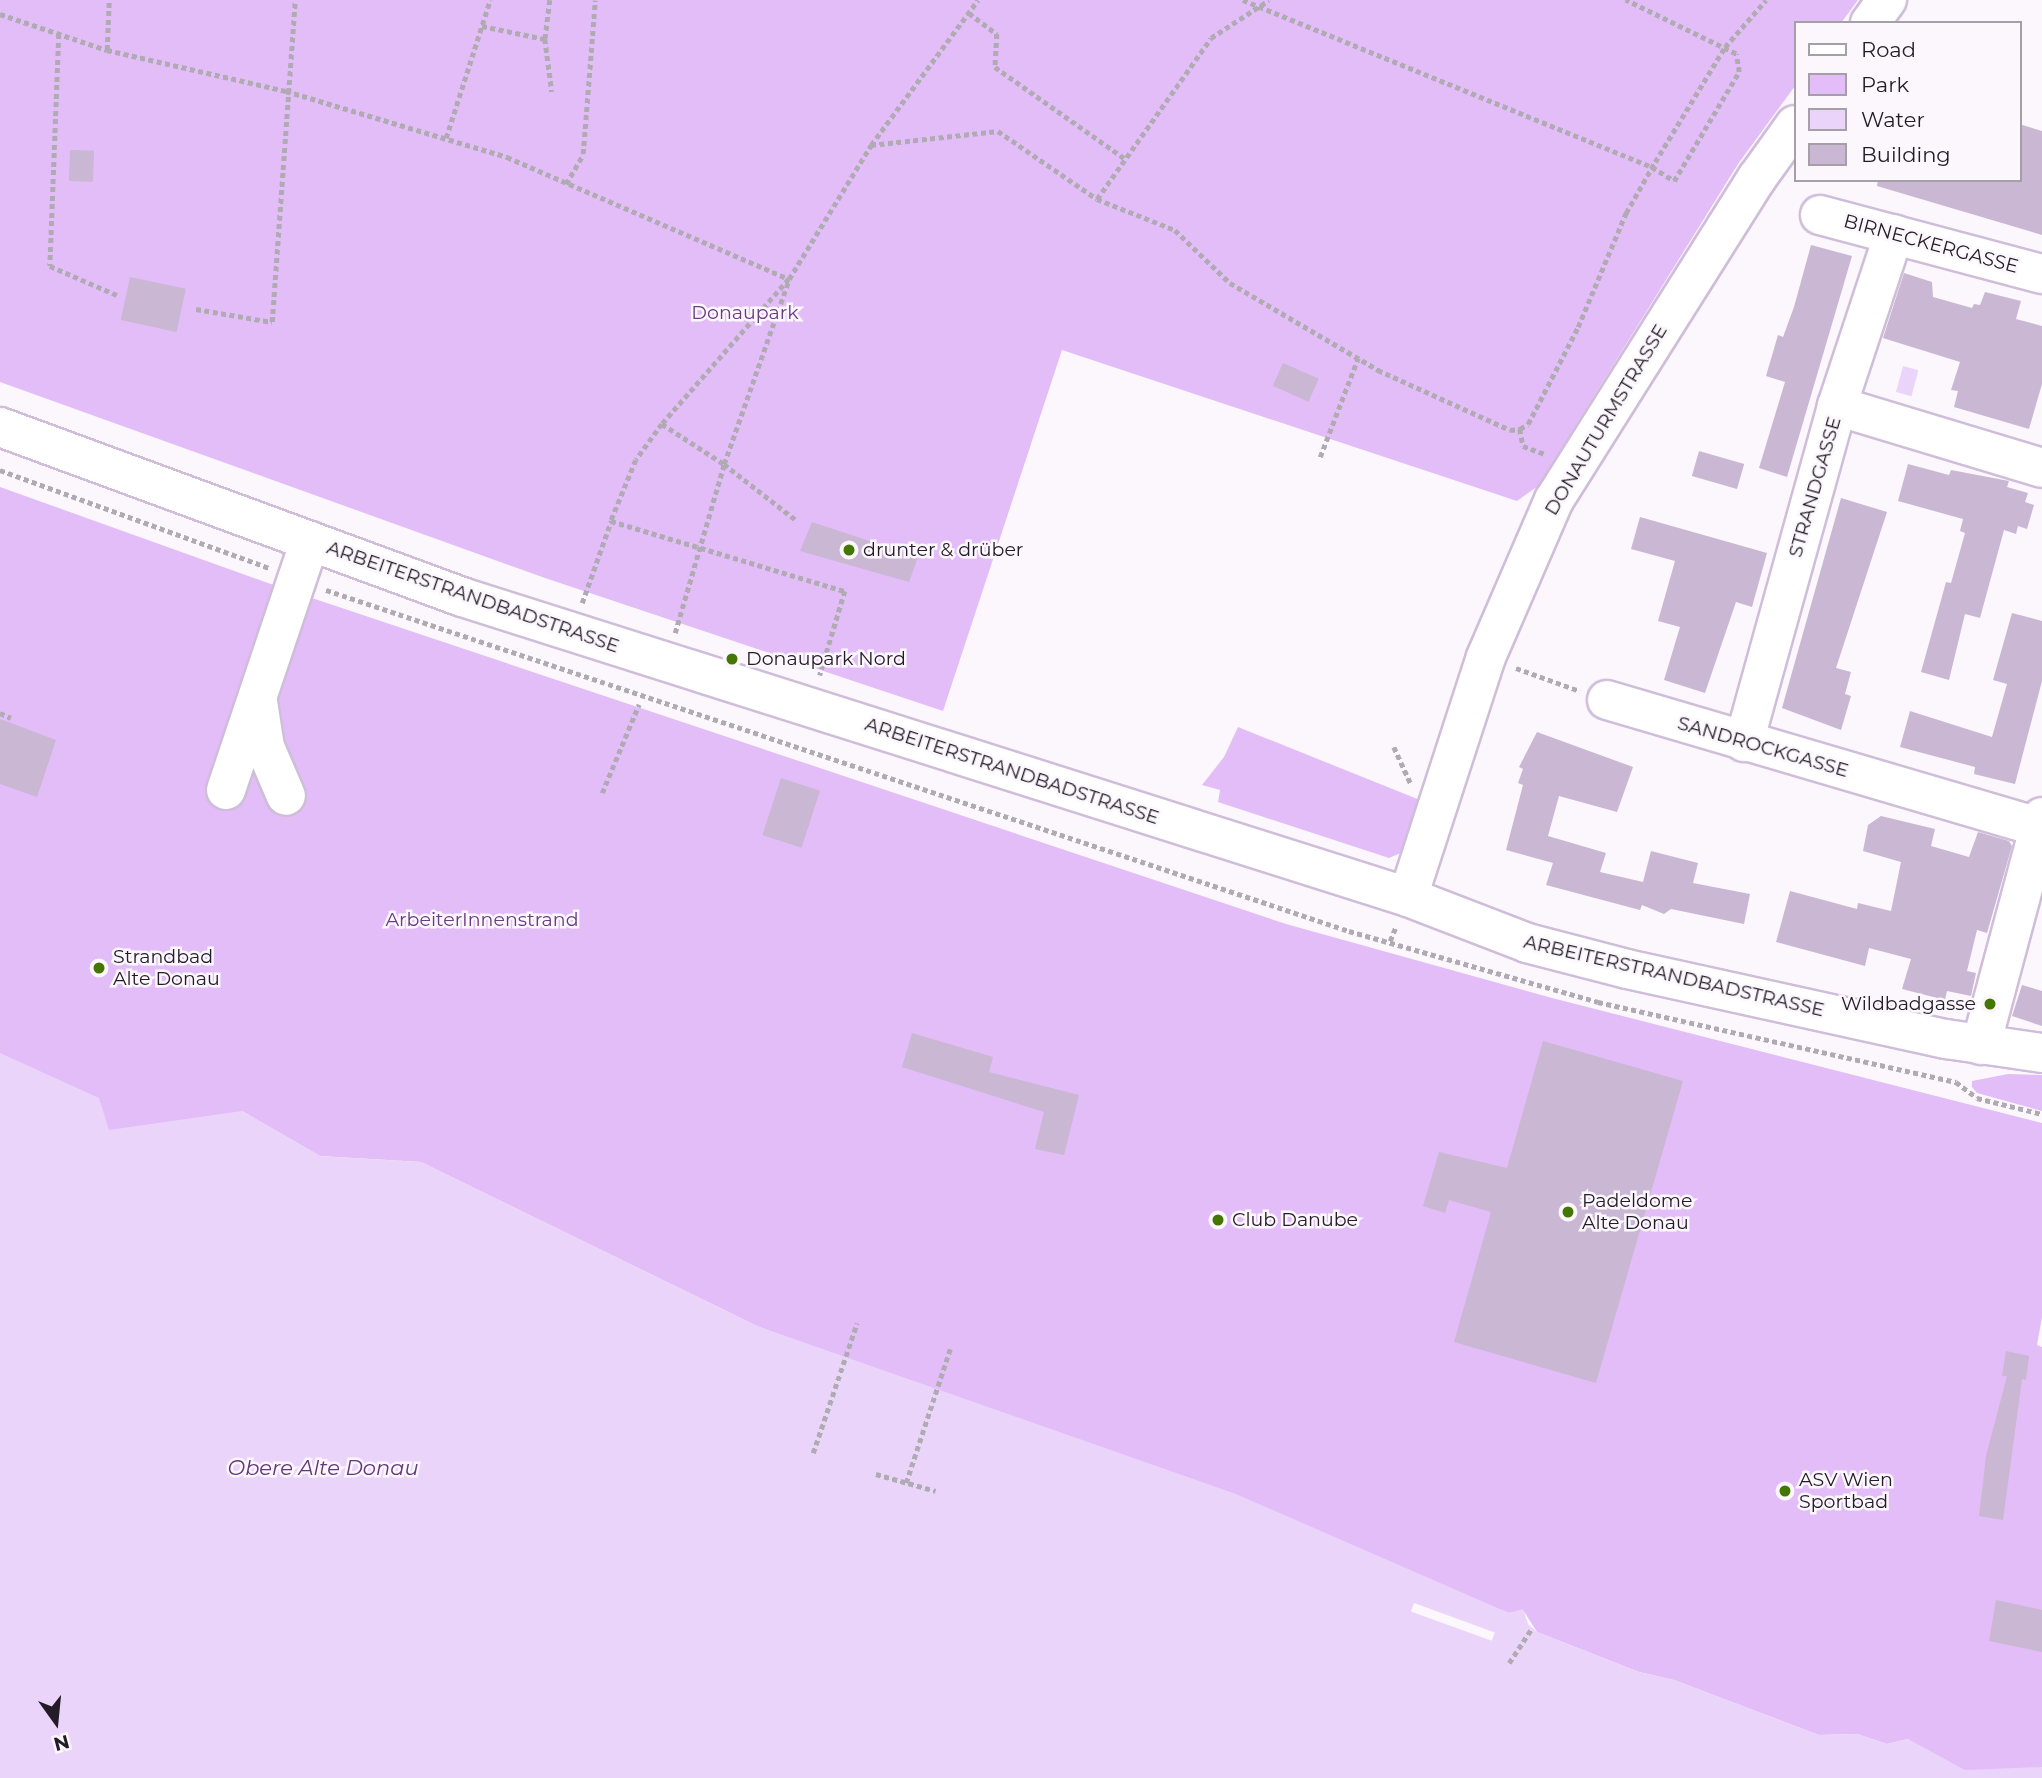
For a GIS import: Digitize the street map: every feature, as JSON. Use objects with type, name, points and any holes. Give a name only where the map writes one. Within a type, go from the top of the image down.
[{"type":"main road","points":[[1871,21],[1886,0]]},
{"type":"main road","name":"DONAUTURMSTRASSE","points":[[1408,897],[1486,657],[1554,500],[1756,178],[1794,126]]},
{"type":"main road","name":"BIRNECKERGASSE","points":[[1820,215],[2042,274]]},
{"type":"main road","name":"STRANDGASSE","points":[[1744,742],[1837,406],[1894,234]]},
{"type":"main road","points":[[1837,406],[2042,468]]},
{"type":"main road","name":"ARBEITERSTRANDBADSTRASSE","points":[[0,426],[310,541],[572,632],[1408,897],[1527,943],[1981,1045],[2042,1053]]},
{"type":"main road","points":[[226,790],[310,541]]},
{"type":"main road","points":[[258,700],[265,747],[286,796]]},
{"type":"main road","name":"SANDROCKGASSE","points":[[1607,701],[2041,824]]},
{"type":"main road","points":[[1981,1045],[2041,824]]},
{"type":"path","points":[[107,50],[109,0]]},
{"type":"path","points":[[196,309],[272,322],[286,91],[295,0]]},
{"type":"path","points":[[446,138],[490,0]]},
{"type":"path","points":[[550,0],[545,39],[552,92]]},
{"type":"path","points":[[566,184],[583,154],[595,0]]},
{"type":"path","points":[[572,632],[611,521],[636,460],[662,424],[789,279],[872,145],[978,0]]},
{"type":"path","points":[[1244,0],[1652,167],[1674,181],[1739,72],[1736,54],[1626,0]]},
{"type":"path","points":[[1097,199],[1211,38],[1269,0]]},
{"type":"path","points":[[872,145],[998,131],[1097,199],[1175,230],[1230,283],[1358,358],[1510,430],[1520,429],[1528,424],[1578,327],[1626,213],[1652,167],[1725,47],[1766,0]]},
{"type":"path","points":[[969,13],[997,34],[995,67],[1124,159]]},
{"type":"path","points":[[0,14],[107,50],[286,91],[507,157],[789,279]]},
{"type":"path","points":[[482,26],[545,39]]},
{"type":"path","points":[[59,34],[50,265],[117,295]]},
{"type":"path","points":[[676,628],[724,464],[789,279]]},
{"type":"path","points":[[1320,457],[1358,358]]},
{"type":"path","points":[[662,424],[724,464],[796,520]]},
{"type":"path","points":[[1520,429],[1523,446],[1576,465]]},
{"type":"path","points":[[0,470],[299,580],[1349,931],[1598,1002],[1956,1082],[1977,1098],[2042,1114]]},
{"type":"path","points":[[611,521],[845,591],[820,675]]},
{"type":"path","points":[[1486,657],[1607,701]]},
{"type":"path","points":[[603,793],[639,704]]},
{"type":"path","points":[[0,713],[11,718]]},
{"type":"path","points":[[813,1453],[857,1323]]},
{"type":"path","points":[[906,1483],[951,1346]]},
{"type":"path","points":[[876,1474],[936,1491]]},
{"type":"path","points":[[1509,1663],[1532,1628]]},
{"type":"green space","name":"Donaupark","points":[[0,0],[1858,0],[1842,21],[1794,21],[1794,87],[1738,164],[1538,486],[1517,501],[1062,350],[943,711],[545,578],[0,382]]},
{"type":"green space","name":"ArbeiterInnenstrand","points":[[0,487],[282,588],[1286,924],[1552,998],[2042,1123],[2042,1317],[2037,1345],[2042,1347],[2042,1778],[1964,1778],[1908,1739],[1887,1744],[1857,1734],[1819,1735],[1674,1680],[1639,1672],[1537,1632],[1523,1610],[1509,1613],[757,1326],[421,1162],[320,1156],[242,1111],[0,1531]]},
{"type":"green space","points":[[1238,727],[1420,800],[1403,852],[1389,858],[1218,802],[1220,790],[1202,785],[1224,757]]},
{"type":"green space","points":[[2008,1074],[2042,1075],[2042,1111],[1977,1093],[1972,1087],[1972,1081]]},
{"type":"water","points":[[1903,366],[1918,370],[1911,396],[1896,392]]},
{"type":"water","name":"Obere Alte Donau","points":[[0,1053],[99,1098],[109,1130],[242,1111],[320,1156],[421,1162],[757,1326],[1236,1494],[1509,1613],[1523,1609],[1528,1624],[1537,1632],[1639,1672],[1674,1680],[1819,1735],[1857,1734],[1887,1744],[1908,1739],[1965,1770],[2042,1767],[2042,1778],[0,1778]]},
{"type":"pier","points":[[1414,1603],[1495,1632],[1492,1641],[1411,1611]]},
{"type":"building","points":[[2021,125],[2042,131],[2042,235],[1877,186],[1878,182],[2021,182]]},
{"type":"building","points":[[70,150],[94,151],[93,182],[69,181]]},
{"type":"building","points":[[1811,245],[1852,256],[1787,477],[1759,468],[1785,382],[1766,376],[1778,335],[1783,337],[1794,307]]},
{"type":"building","points":[[1904,273],[1932,282],[1933,297],[1972,308],[1974,304],[1980,305],[1985,292],[2021,301],[2016,319],[2042,326],[2042,384],[2029,429],[1954,407],[1958,391],[1951,390],[1960,362],[1883,338]]},
{"type":"building","points":[[130,277],[186,289],[177,332],[121,320]]},
{"type":"building","points":[[1283,363],[1319,379],[1308,402],[1273,386]]},
{"type":"building","points":[[1699,451],[1744,464],[1737,489],[1692,476]]},
{"type":"building","points":[[1908,464],[1949,475],[1951,470],[2009,481],[2007,487],[2028,493],[2025,502],[2034,505],[2027,529],[2018,526],[2016,534],[2004,530],[1980,618],[1965,614],[1949,680],[1921,672],[1946,582],[1951,583],[1965,533],[1960,531],[1963,519],[1898,501]]},
{"type":"building","points":[[1841,498],[1887,512],[1836,668],[1851,672],[1845,694],[1851,696],[1841,730],[1782,708]]},
{"type":"building","points":[[1640,517],[1767,553],[1752,607],[1736,602],[1705,693],[1664,680],[1680,627],[1658,621],[1675,561],[1631,549]]},
{"type":"building","name":"drunter & drüber","points":[[812,522],[918,557],[909,582],[800,551]]},
{"type":"building","points":[[2012,613],[2042,621],[2042,681],[2015,784],[1974,774],[1975,767],[1900,747],[1910,711],[1992,737],[2007,684],[1993,680]]},
{"type":"building","points":[[0,719],[56,740],[37,797],[0,784]]},
{"type":"building","points":[[1537,732],[1633,767],[1617,812],[1559,796],[1548,836],[1606,853],[1600,872],[1643,882],[1651,851],[1698,863],[1693,883],[1750,894],[1744,924],[1671,909],[1664,914],[1642,905],[1640,910],[1546,885],[1553,863],[1506,850],[1523,785],[1518,783],[1523,769],[1519,767]]},
{"type":"building","points":[[781,778],[820,791],[801,848],[762,835]]},
{"type":"building","points":[[1881,816],[1935,829],[1931,846],[1969,857],[1978,832],[2009,841],[2012,846],[1987,933],[1977,930],[1967,971],[1976,973],[1971,996],[1947,991],[1945,1000],[1902,989],[1911,959],[1869,948],[1865,966],[1776,942],[1790,891],[1857,909],[1858,903],[1891,911],[1901,862],[1863,851],[1868,825]]},
{"type":"building","points":[[2022,985],[2042,991],[2042,1026],[2012,1016]]},
{"type":"building","points":[[912,1033],[993,1057],[989,1072],[1079,1095],[1064,1155],[1035,1149],[1044,1112],[902,1067]]},
{"type":"building","name":"Padeldome Alte Donau","points":[[1543,1041],[1683,1081],[1596,1383],[1454,1342],[1491,1212],[1449,1200],[1445,1213],[1423,1206],[1439,1152],[1507,1168]]},
{"type":"building","points":[[2006,1351],[2029,1356],[2026,1380],[2022,1379],[2003,1520],[1979,1516],[1986,1456],[2007,1376],[2002,1376]]},
{"type":"building","points":[[1996,1600],[2042,1610],[2042,1652],[1989,1641]]},
{"type":"place","name":"drunter & drüber","points":[[849,550]]},
{"type":"place","name":"Donaupark Nord","points":[[732,659]]},
{"type":"place","name":"Strandbad Alte Donau","points":[[99,968]]},
{"type":"place","name":"Wildbadgasse","points":[[1990,1004]]},
{"type":"place","name":"Padeldome Alte Donau","points":[[1568,1212]]},
{"type":"place","name":"Club Danube","points":[[1218,1220]]},
{"type":"place","name":"ASV Wien Sportbad","points":[[1785,1491]]}]
